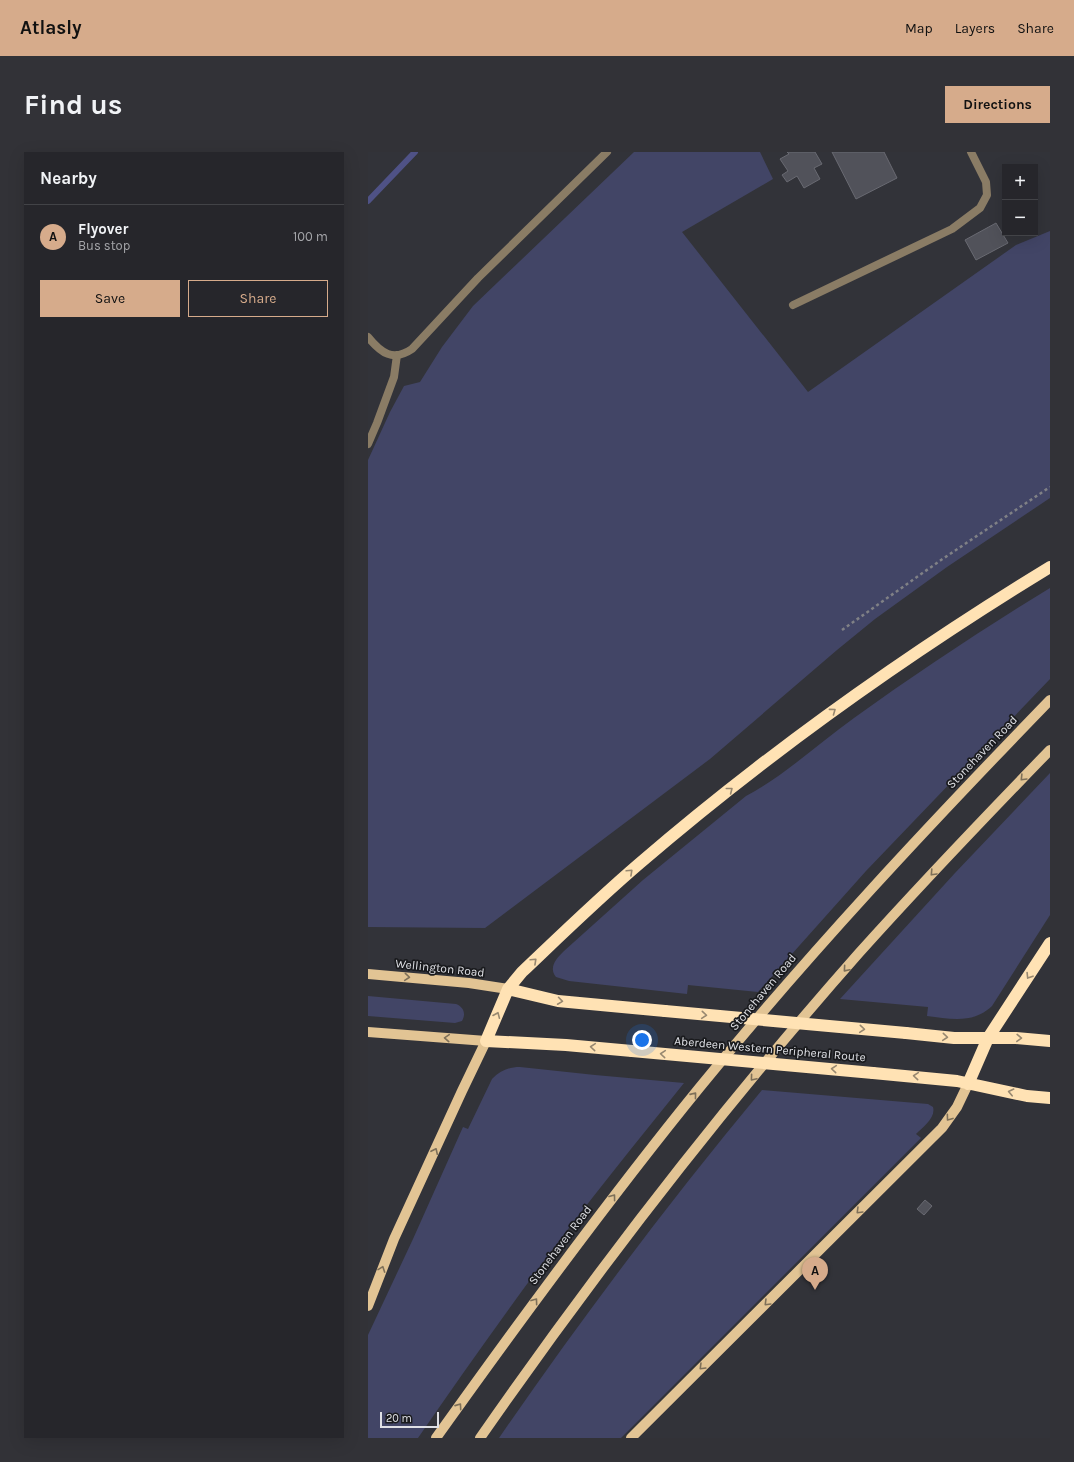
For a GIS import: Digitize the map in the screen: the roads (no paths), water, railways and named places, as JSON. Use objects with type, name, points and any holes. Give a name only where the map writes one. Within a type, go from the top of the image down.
[{"type":"highway","points":[[486,1041],[508,989],[522,972],[639,863],[815,724],[904,661],[1001,597],[1050,567]]},
{"type":"highway","points":[[968,1084],[988,1038],[1050,943]]},
{"type":"highway","points":[[508,989],[558,1001],[954,1038],[1025,1038],[1050,1041]]},
{"type":"highway","name":"Aberdeen Western Peripheral Route","points":[[486,1041],[566,1045],[945,1079],[1026,1096],[1050,1098]]},
{"type":"main road","name":"Stonehaven Road","points":[[436,1438],[570,1254],[631,1173],[701,1085],[822,943],[905,852],[1050,700]]},
{"type":"main road","points":[[480,1438],[619,1246],[744,1089],[860,953],[991,811],[1050,750]]},
{"type":"main road","name":"Wellington Road","points":[[368,974],[470,983],[508,989]]},
{"type":"main road","points":[[368,1032],[486,1041],[394,1239],[368,1306]]},
{"type":"main road","points":[[631,1438],[942,1128],[957,1107],[968,1084]]},
{"type":"street","points":[[368,338],[380,351],[388,354],[402,354],[412,349],[478,278],[608,152]]},
{"type":"street","points":[[792,305],[952,229],[980,208],[986,195],[986,182],[971,152]]},
{"type":"street","points":[[368,444],[378,423],[394,377],[397,355]]},
{"type":"waterway","points":[[368,201],[415,152]]},
{"type":"place","name":"Flyover","points":[[815,1290]]}]
